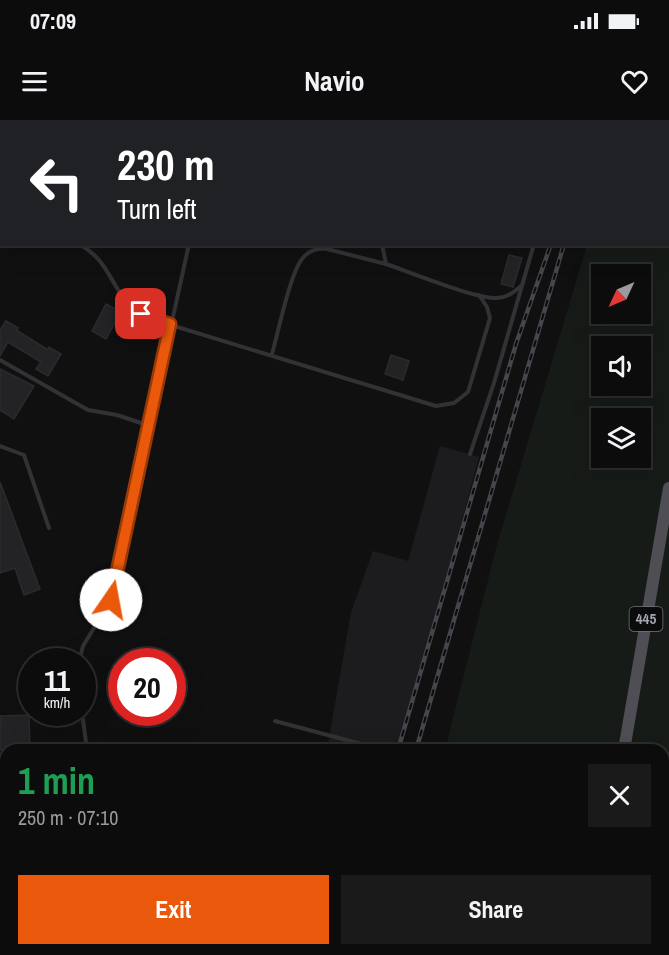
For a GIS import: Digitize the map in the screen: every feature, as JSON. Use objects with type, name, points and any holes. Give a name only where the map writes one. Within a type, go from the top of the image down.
[{"type":"main road","name":"445","points":[[625,744],[669,488]]},
{"type":"lane","points":[[82,246],[99,258],[129,305],[141,314],[436,406],[454,404],[468,392],[489,326],[487,307],[479,295]]},
{"type":"lane","points":[[82,648],[111,600],[147,425],[189,246]]},
{"type":"lane","points":[[382,246],[386,264]]},
{"type":"lane","points":[[470,454],[533,246]]},
{"type":"lane","points":[[272,354],[296,270],[306,254],[320,249],[386,264],[479,295],[500,299],[511,295],[522,285]]},
{"type":"lane","points":[[0,360],[88,410],[117,415],[147,425]]},
{"type":"lane","points":[[0,446],[24,454],[49,528]]},
{"type":"lane","points":[[275,721],[361,744]]},
{"type":"lane","points":[[84,726],[86,744]]},
{"type":"shaded area","points":[[587,246],[669,246],[669,744],[447,744],[496,548]]},
{"type":"shaded area","points":[[440,446],[479,457],[402,744],[328,744],[351,612],[373,551],[408,561]]},
{"type":"building","points":[[509,255],[522,258],[513,287],[501,284]]},
{"type":"building","points":[[106,304],[121,312],[106,339],[92,331]]},
{"type":"building","points":[[6,321],[48,350],[49,347],[61,354],[48,376],[36,369],[41,362],[8,342],[0,356],[0,330]]},
{"type":"building","points":[[391,355],[409,361],[403,380],[385,374]]},
{"type":"building","points":[[0,369],[34,386],[14,419],[0,410]]},
{"type":"building","points":[[0,482],[40,589],[24,595],[15,568],[0,573]]},
{"type":"building","points":[[18,715],[18,726],[29,726],[30,744],[0,744],[0,716]]},
{"type":"railway","points":[[400,744],[516,344],[550,246]]},
{"type":"railway","points":[[418,744],[563,246]]},
{"type":"route","points":[[111,600],[170,324],[141,314]]}]
